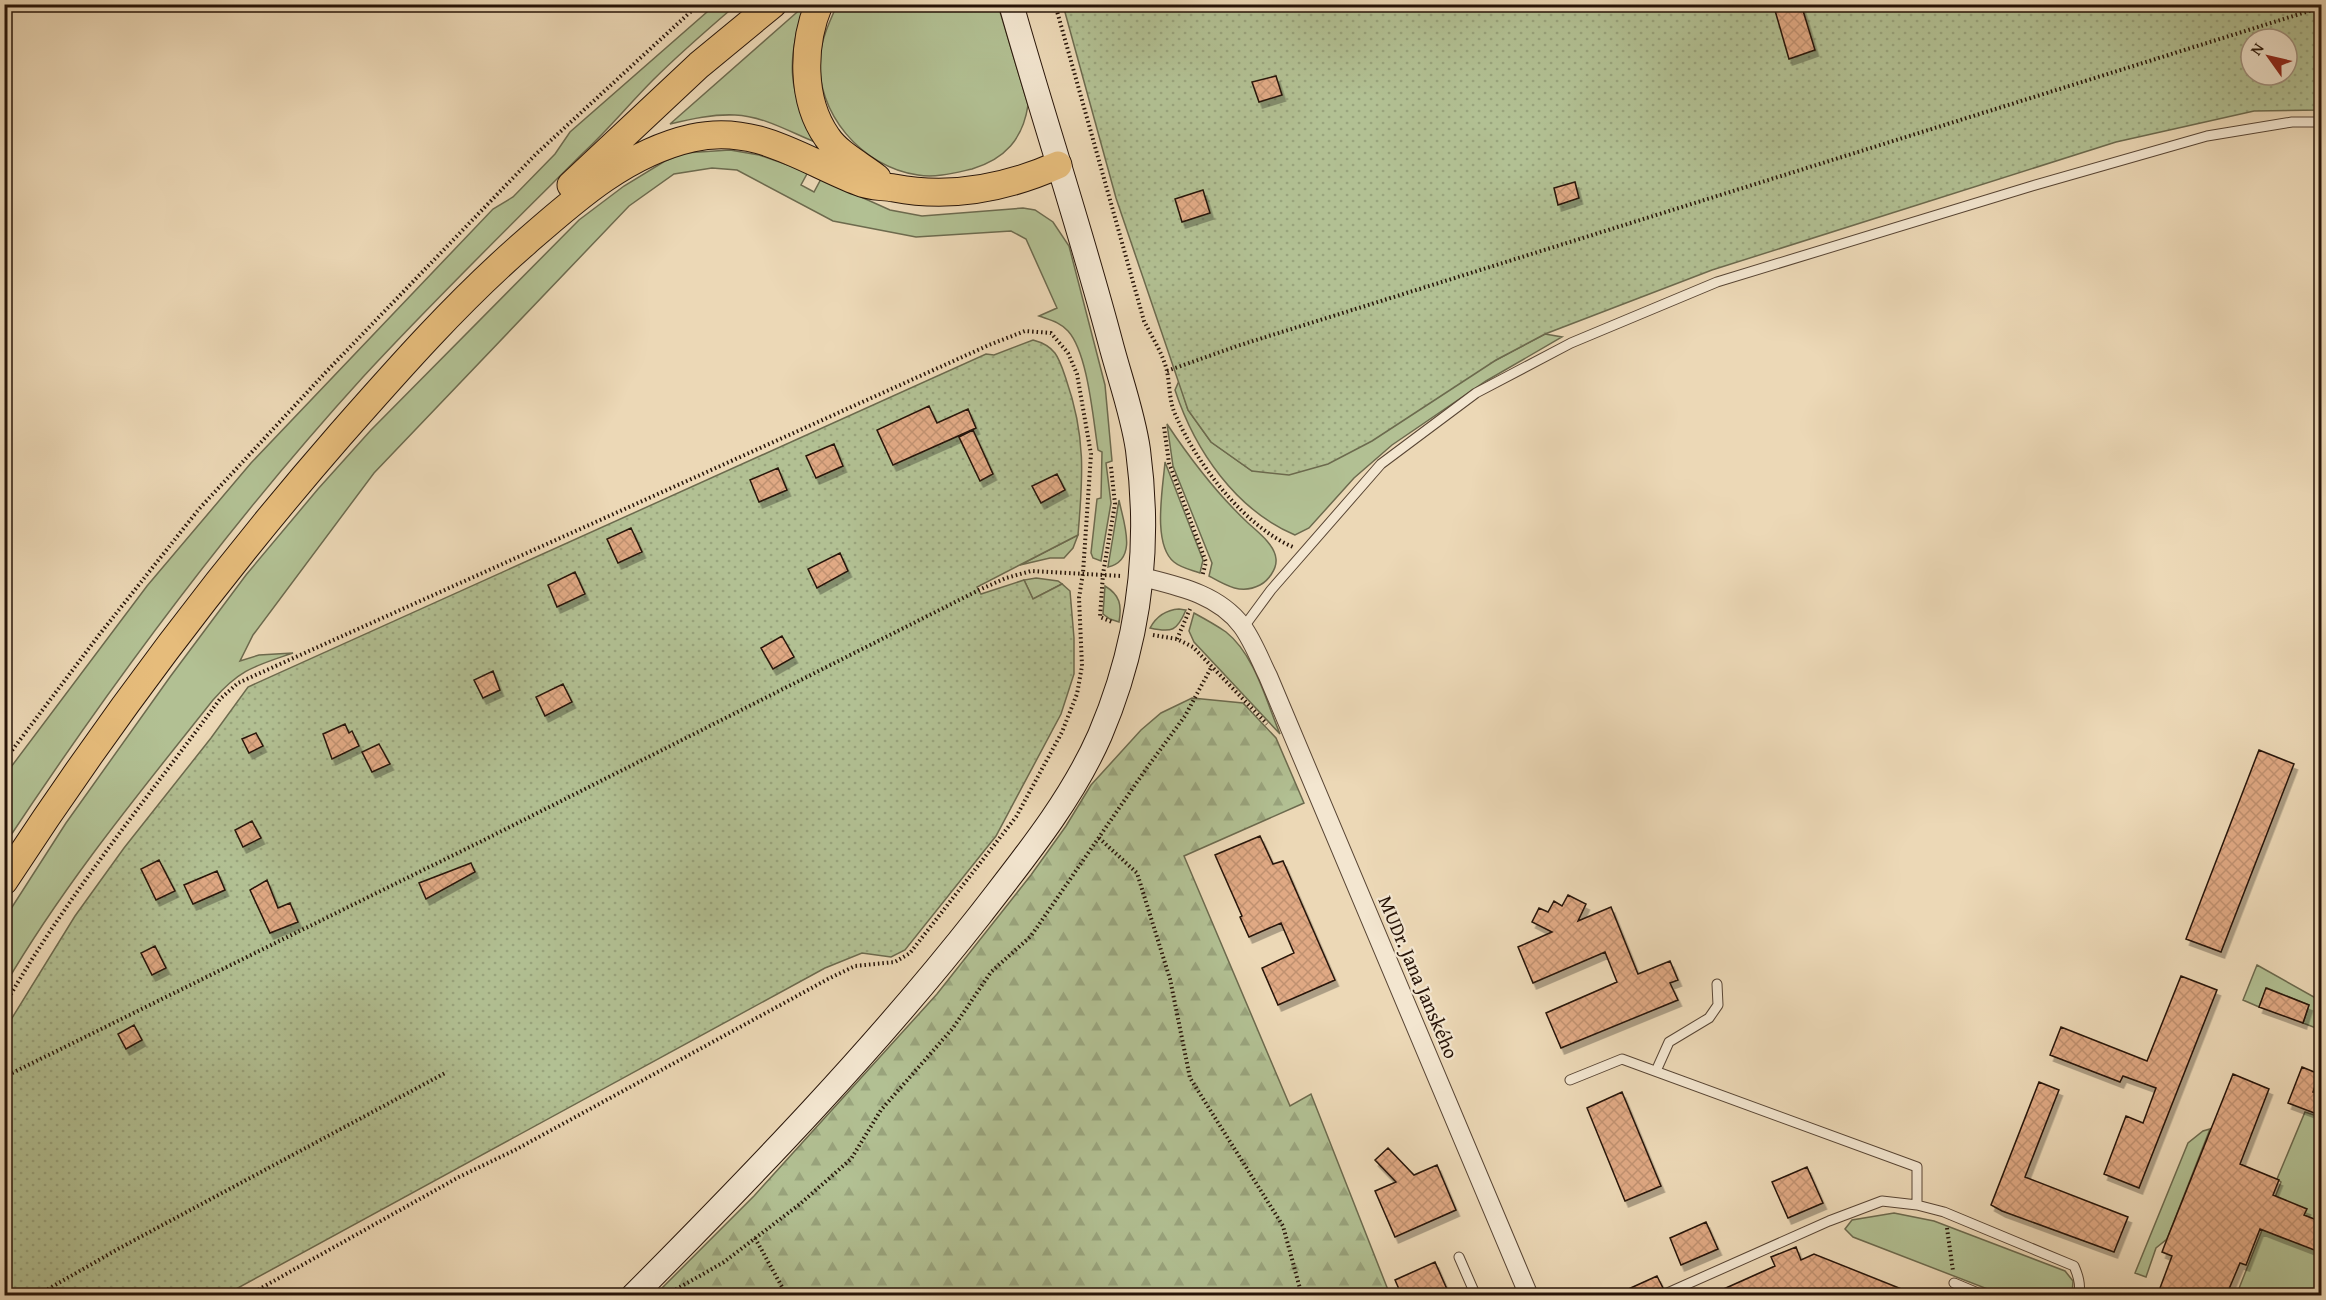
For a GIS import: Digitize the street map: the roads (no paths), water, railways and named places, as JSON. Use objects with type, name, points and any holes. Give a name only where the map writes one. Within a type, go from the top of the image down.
[{"type":"main road","points":[[485,278],[501,253],[598,158],[699,65],[773,4]]},
{"type":"main road","points":[[819,4],[809,42],[807,67],[813,110],[827,138],[890,188]]},
{"type":"main road","points":[[633,1296],[743,1185],[918,993],[1019,866],[1053,818],[1100,735],[1123,670],[1134,631],[1142,577],[1143,512],[1138,446],[1095,283],[1011,4]]},
{"type":"main road","points":[[4,881],[52,808],[182,628],[290,493],[404,362],[485,278],[600,180],[642,156],[692,138],[707,136],[747,137],[802,154],[862,184],[917,193],[967,192],[1013,182],[1058,165]]},
{"type":"street","name":"MUDr. Jana Janského","points":[[1142,577],[1197,592],[1231,613],[1243,628],[1268,676],[1529,1296]]},
{"type":"lane","points":[[1243,628],[1271,590],[1381,464],[1476,393],[1571,343],[1717,282],[2065,177],[2207,136],[2292,122],[2322,122]]},
{"type":"lane","points":[[1656,1071],[1669,1042],[1709,1018],[1718,1005],[1717,984]]},
{"type":"lane","points":[[1570,1080],[1622,1059],[1656,1071],[1917,1167],[1917,1205]]},
{"type":"lane","points":[[1665,1294],[1829,1221],[1882,1201],[1917,1205],[1944,1212],[2074,1266],[2080,1291],[2078,1296]]},
{"type":"lane","points":[[1459,1257],[1476,1296]]},
{"type":"lane","points":[[1954,1283],[1985,1296]]}]
